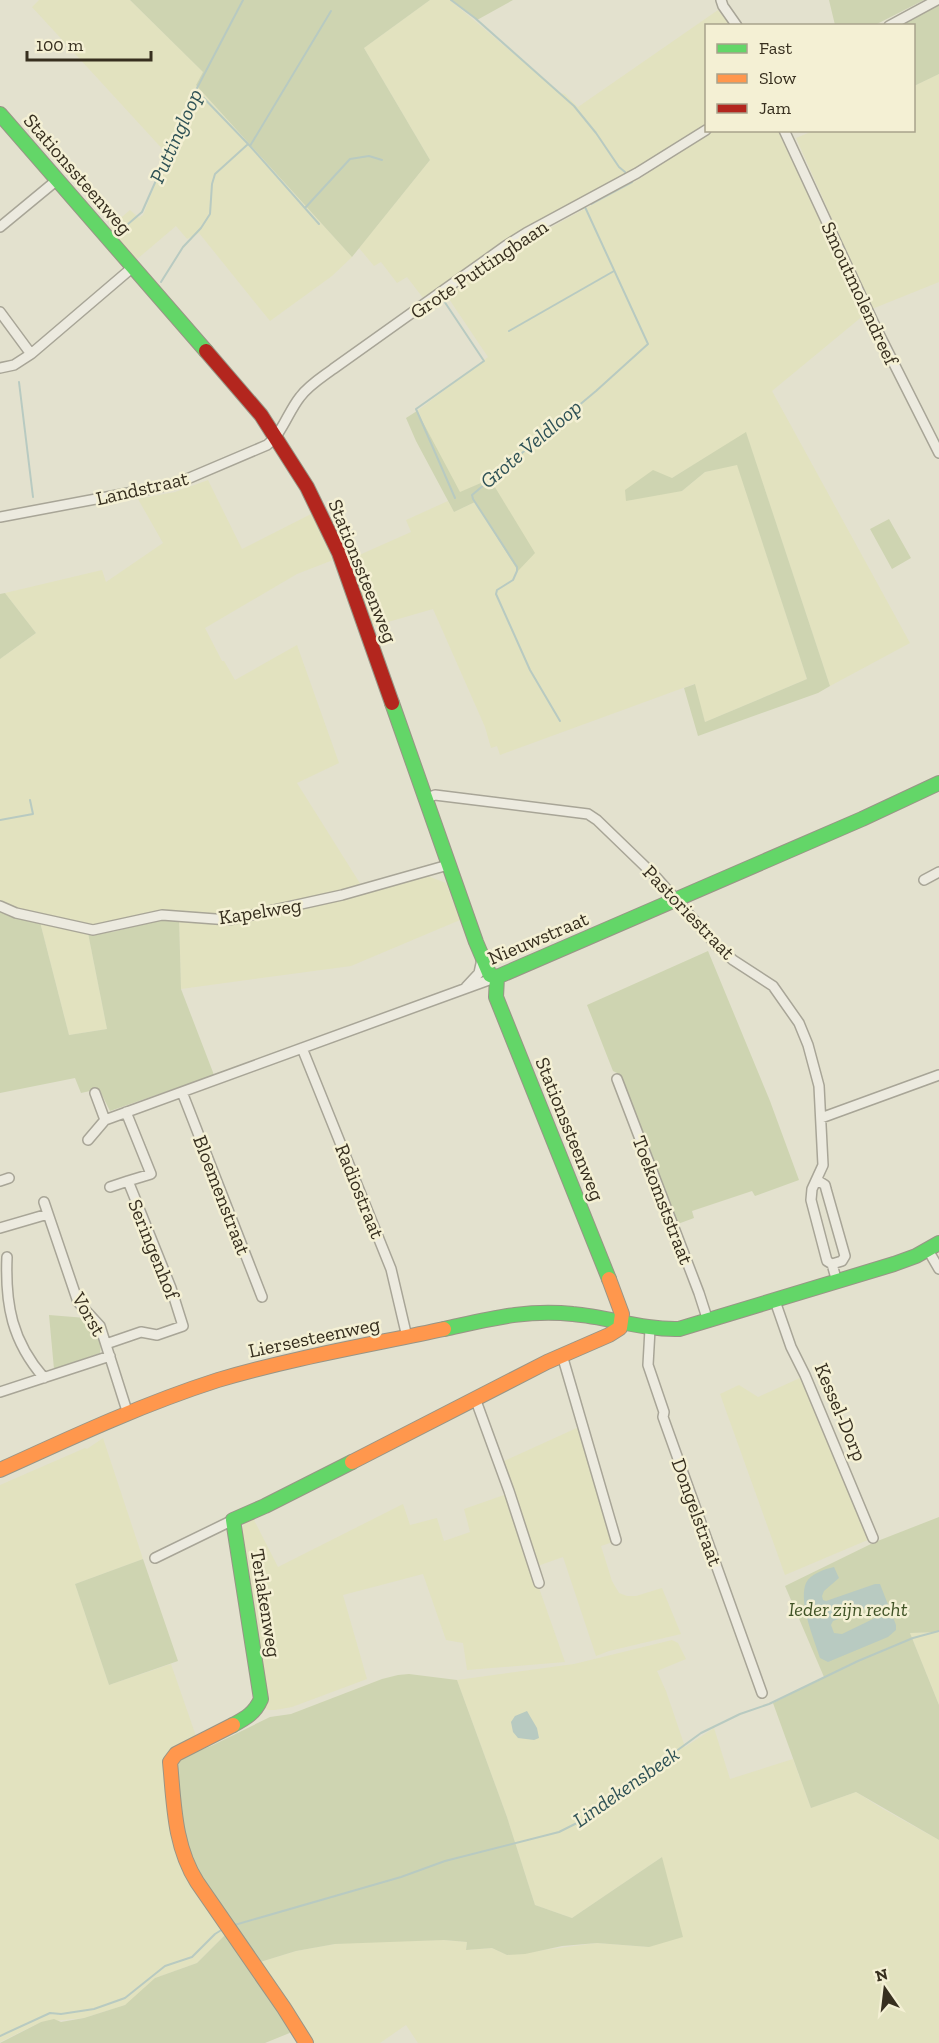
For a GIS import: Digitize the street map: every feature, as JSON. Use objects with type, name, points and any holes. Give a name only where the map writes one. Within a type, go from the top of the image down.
[{"type":"street","points":[[721,0],[736,24]]},
{"type":"street","points":[[893,24],[937,0]]},
{"type":"street","name":"Stationssteenweg","points":[[0,114],[261,416],[307,487],[339,553],[427,798],[448,865],[490,975],[497,977],[496,997],[620,1305],[621,1322]]},
{"type":"street","name":"Grote Puttingbaan","points":[[275,436],[309,386],[450,285],[526,233],[637,173],[705,131]]},
{"type":"street","name":"Smoutmolendreef","points":[[785,132],[876,328],[939,453]]},
{"type":"street","points":[[0,227],[57,180]]},
{"type":"street","points":[[0,368],[14,365],[31,354],[133,267]]},
{"type":"street","points":[[0,312],[31,354]]},
{"type":"street","name":"Landstraat","points":[[0,517],[160,488],[255,451],[267,445],[275,436]]},
{"type":"street","name":"Nieuwstraat","points":[[126,1112],[497,977],[862,819],[939,783]]},
{"type":"street","name":"Pastoriestraat","points":[[427,798],[435,795],[588,814],[623,844],[725,954],[772,984],[793,1013],[808,1045],[817,1076],[823,1165],[817,1180]]},
{"type":"street","name":"Kapelweg","points":[[0,906],[16,913],[93,930],[162,915],[229,920],[342,895],[448,865]]},
{"type":"street","points":[[924,880],[939,872]]},
{"type":"street","points":[[464,989],[479,973],[482,956]]},
{"type":"street","name":"Radiostraat","points":[[302,1048],[391,1269],[407,1337]]},
{"type":"street","points":[[821,1118],[939,1075]]},
{"type":"street","name":"Toekomststraat","points":[[617,1079],[708,1321]]},
{"type":"street","name":"Bloemenstraat","points":[[182,1092],[262,1297]]},
{"type":"street","points":[[95,1093],[105,1120]]},
{"type":"street","points":[[88,1140],[105,1120],[126,1112]]},
{"type":"street","name":"Seringenhof","points":[[106,1344],[141,1332],[157,1335],[183,1326],[171,1288],[128,1181],[151,1174],[126,1112]]},
{"type":"street","points":[[832,1264],[842,1261],[845,1256],[825,1185],[817,1180],[812,1190],[811,1200],[827,1261],[832,1264],[837,1282]]},
{"type":"street","points":[[110,1187],[128,1181]]},
{"type":"street","name":"Vorst","points":[[44,1202],[78,1302],[100,1326],[128,1414]]},
{"type":"street","points":[[0,1228],[48,1214]]},
{"type":"street","points":[[650,1329],[679,1329],[708,1321],[894,1264],[933,1246],[939,1269]]},
{"type":"street","points":[[8,1257],[6,1282],[12,1320],[31,1362],[44,1378]]},
{"type":"street","name":"Kessel-Dorp","points":[[775,1301],[794,1354],[799,1360],[873,1538]]},
{"type":"street","name":"Liersesteenweg","points":[[0,1470],[170,1396],[218,1380],[516,1313],[568,1312],[650,1329]]},
{"type":"street","points":[[155,1558],[248,1514],[562,1354],[615,1332],[620,1328],[621,1322]]},
{"type":"street","name":"Dongelstraat","points":[[650,1329],[648,1365],[664,1412],[663,1417],[762,1693]]},
{"type":"street","points":[[562,1354],[616,1540]]},
{"type":"street","points":[[0,1392],[110,1356]]},
{"type":"street","points":[[475,1398],[539,1583]]},
{"type":"street","name":"Terlakenweg","points":[[233,1520],[261,1699],[257,1709],[249,1716],[176,1754],[170,1762],[173,1793],[184,1858],[194,1878],[290,2016],[306,2043]]},
{"type":"green space","points":[[39,0],[130,0],[203,72],[196,85],[352,257],[332,276],[270,321],[199,233],[187,239],[176,226],[136,260],[109,228],[130,210],[139,218],[143,215],[167,154],[32,7]]},
{"type":"green space","points":[[130,0],[430,0],[364,48],[430,160],[352,257],[196,85],[203,72]]},
{"type":"green space","points":[[430,0],[450,0],[578,107],[718,10],[729,24],[705,24],[705,125],[644,164],[522,231],[423,298],[407,277],[397,283],[381,262],[374,266],[359,248],[430,160],[364,48]]},
{"type":"green space","points":[[451,0],[513,0],[477,20]]},
{"type":"green space","points":[[829,0],[924,0],[877,24],[835,24]]},
{"type":"green space","points":[[939,4],[939,74],[915,86],[915,24],[903,24]]},
{"type":"green space","points":[[939,74],[939,282],[872,309],[796,138],[811,132],[915,132],[915,86]]},
{"type":"green space","points":[[711,132],[778,132],[864,315],[772,391],[910,643],[830,686],[746,433],[672,478],[682,491],[705,472],[737,464],[807,679],[705,722],[694,684],[500,755],[497,746],[491,748],[485,727],[433,609],[374,626],[348,560],[411,532],[406,520],[448,501],[454,512],[475,502],[518,571],[489,479],[460,493],[417,411],[488,357],[447,296],[508,251],[639,179]]},
{"type":"green space","points":[[417,411],[460,492],[490,479],[535,553],[518,571],[475,502],[454,512],[406,418]]},
{"type":"green space","points":[[746,432],[830,686],[818,693],[698,736],[684,688],[695,684],[705,722],[807,679],[737,465],[705,472],[682,491],[626,501],[625,490],[653,470],[672,478]]},
{"type":"green space","points":[[208,480],[242,549],[313,513],[333,560],[297,574],[205,628],[235,680],[297,645],[339,763],[297,783],[361,885],[231,917],[180,913],[98,927],[33,913],[29,920],[9,916],[0,911],[0,659],[36,633],[5,593],[102,570],[106,582],[163,543],[138,499],[175,492]]},
{"type":"green space","points":[[889,519],[911,558],[892,569],[870,529]]},
{"type":"green space","points":[[5,593],[36,633],[0,659],[0,594]]},
{"type":"green space","points":[[425,875],[446,883],[460,920],[351,966],[181,989],[179,917],[219,922]]},
{"type":"green space","points":[[0,911],[9,916],[40,922],[69,1035],[107,1029],[88,933],[113,932],[154,920],[179,917],[181,989],[214,1075],[110,1111],[99,1089],[81,1093],[75,1078],[0,1093]]},
{"type":"green space","points":[[40,922],[88,933],[107,1029],[69,1035]]},
{"type":"green space","points":[[708,951],[770,1101],[799,1180],[755,1196],[752,1191],[692,1211],[694,1218],[675,1225],[617,1073],[613,1071],[587,1005]]},
{"type":"green space","points":[[49,1315],[86,1318],[98,1334],[100,1353],[54,1369]]},
{"type":"green space","points":[[802,1377],[870,1539],[785,1575],[720,1394],[739,1385],[758,1397]]},
{"type":"green space","points":[[581,1426],[613,1542],[601,1546],[612,1581],[619,1593],[627,1596],[636,1596],[662,1588],[681,1634],[596,1656],[563,1557],[532,1568],[565,1662],[467,1670],[463,1643],[446,1640],[423,1574],[343,1595],[367,1679],[292,1707],[268,1710],[263,1706],[242,1533],[244,1523],[253,1518],[278,1567],[403,1504],[410,1525],[437,1518],[444,1541],[470,1532],[464,1509],[507,1494],[502,1462]]},
{"type":"green space","points":[[103,1438],[143,1559],[75,1584],[109,1685],[171,1664],[197,1739],[170,1753],[227,1933],[197,1963],[155,1978],[144,1992],[125,2005],[84,2018],[41,2022],[0,2042],[0,1485],[87,1449]]},
{"type":"green space","name":"Ieder zijn recht","points":[[939,1517],[939,1632],[910,1633],[939,1705],[939,1840],[856,1792],[811,1808],[773,1703],[824,1677],[785,1586],[875,1542]]},
{"type":"green space","points":[[143,1559],[178,1661],[109,1685],[75,1584]]},
{"type":"green space","points":[[939,1632],[939,1705],[910,1633]]},
{"type":"green space","points":[[672,1640],[678,1643],[686,1659],[657,1671],[685,1747],[714,1728],[730,1779],[793,1759],[811,1808],[856,1792],[939,1840],[939,2043],[418,2043],[406,2025],[380,2043],[310,2043],[257,1963],[296,1951],[364,1941],[467,1942],[466,1950],[492,1948],[507,1955],[597,1943],[649,1947],[662,1857],[572,1918],[535,1905],[507,1817],[457,1680],[574,1664]]},
{"type":"green space","points":[[409,1674],[457,1680],[507,1817],[535,1905],[572,1918],[662,1857],[683,1937],[649,1947],[597,1943],[507,1955],[492,1948],[466,1950],[467,1942],[444,1940],[335,1944],[296,1951],[257,1963],[188,1856],[183,1838],[176,1763],[181,1757],[211,1746],[270,1717],[291,1714],[382,1679]]},
{"type":"green space","points":[[227,1933],[297,2030],[265,2043],[0,2043],[41,2022],[54,2019],[61,2022],[84,2018],[125,2005],[155,1978],[197,1963]]},
{"type":"shaded area","points":[[834,1567],[839,1578],[824,1591],[823,1600],[880,1584],[896,1630],[888,1637],[828,1662],[820,1658],[814,1641],[805,1610],[804,1591],[811,1577]],"holes":[[[869,1607],[875,1618],[842,1634],[834,1633],[831,1625],[833,1621]]]},
{"type":"shaded area","points":[[527,1711],[537,1728],[539,1738],[534,1740],[518,1738],[513,1732],[511,1722],[515,1716]]},
{"type":"waterway","name":"Puttingloop","points":[[118,235],[142,212],[196,90],[243,0]]},
{"type":"waterway","name":"Grote Veldloop","points":[[451,0],[475,18],[574,106],[625,172]]},
{"type":"waterway","points":[[250,146],[331,11]]},
{"type":"waterway","points":[[196,90],[250,146],[319,224]]},
{"type":"waterway","points":[[161,282],[183,247],[201,228],[210,214],[215,174],[247,145]]},
{"type":"waterway","points":[[305,208],[350,159],[369,156],[382,160]]},
{"type":"waterway","name":"Grote Veldloop","points":[[591,204],[632,182]]},
{"type":"waterway","name":"Grote Veldloop","points":[[560,721],[530,670],[496,594],[497,590],[513,580],[517,567],[472,495],[596,391],[648,344],[585,207],[572,213]]},
{"type":"waterway","points":[[515,246],[545,228]]},
{"type":"waterway","points":[[467,279],[509,250]]},
{"type":"waterway","points":[[509,331],[614,271]]},
{"type":"waterway","points":[[442,298],[484,361],[416,409],[455,498]]},
{"type":"waterway","name":"Puttingloop","points":[[19,382],[33,497]]},
{"type":"waterway","points":[[0,820],[33,814],[30,800]]},
{"type":"waterway","name":"Lindekensbeek","points":[[231,1926],[401,1877],[445,1861],[559,1832],[579,1822],[701,1733],[740,1714],[769,1704],[858,1661],[913,1638],[939,1631]]},
{"type":"waterway","name":"Lindekensbeek","points":[[0,2036],[50,2013],[61,2014],[94,2009],[125,1998],[165,1966],[192,1957],[223,1929]]},
{"type":"traffic: fast","points":[[0,114],[206,351]]},
{"type":"traffic: fast","points":[[392,703],[476,942],[490,975],[497,977]]},
{"type":"traffic: fast","points":[[497,977],[862,819],[939,783]]},
{"type":"traffic: fast","points":[[497,977],[496,997],[609,1279]]},
{"type":"traffic: fast","points":[[444,1329],[508,1316],[539,1313],[586,1316],[652,1328],[679,1329],[894,1264],[916,1256],[939,1243]]},
{"type":"traffic: fast","points":[[233,1725],[250,1715],[261,1699],[233,1520],[352,1462]]},
{"type":"traffic: slow","points":[[352,1462],[547,1362],[620,1328],[622,1314],[609,1279]]},
{"type":"traffic: slow","points":[[0,1470],[135,1410],[218,1380],[302,1358],[444,1329]]},
{"type":"traffic: slow","points":[[233,1725],[176,1754],[170,1762],[179,1839],[189,1868],[197,1882],[306,2043]]},
{"type":"traffic: jam","points":[[206,351],[261,415],[307,487],[339,553],[392,703]]}]
